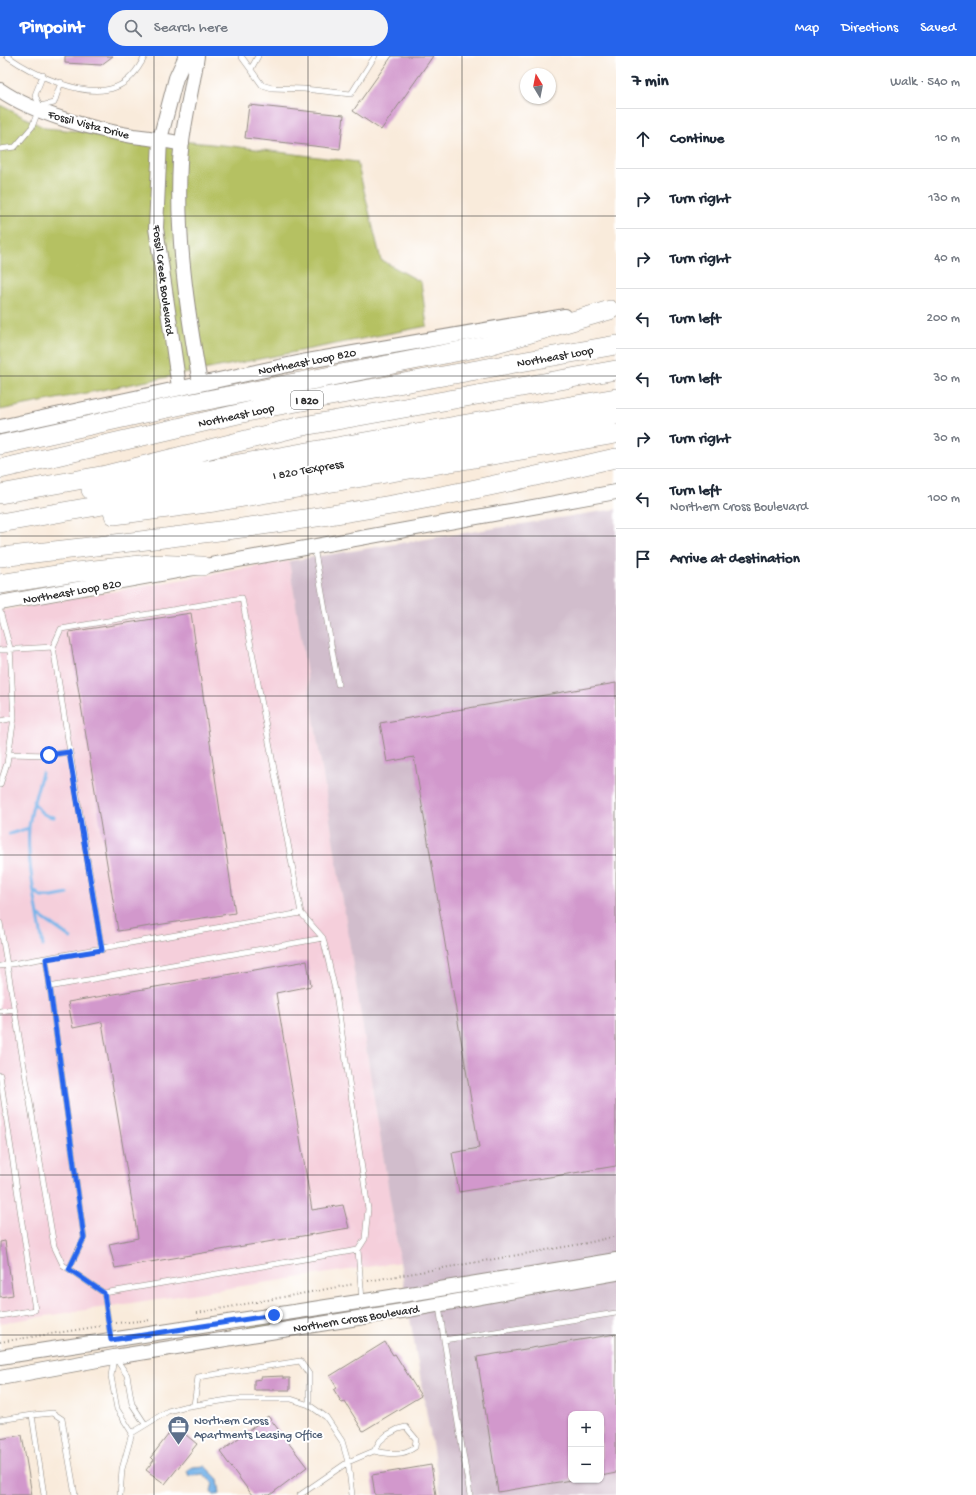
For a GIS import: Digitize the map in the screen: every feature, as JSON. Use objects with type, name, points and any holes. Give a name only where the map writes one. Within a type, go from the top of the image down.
[{"type":"highway","points":[[0,445],[176,406],[486,346],[613,310]]},
{"type":"highway","name":"Northeast Loop","points":[[0,469],[269,407],[616,345]]},
{"type":"highway","points":[[0,494],[106,474],[298,427],[616,370]]},
{"type":"highway","name":"I 820 TEXpress","points":[[0,506],[616,398]]},
{"type":"highway","name":"I 820 TEXpress","points":[[0,523],[616,415]]},
{"type":"highway","points":[[59,512],[88,519],[206,503],[607,435]]},
{"type":"highway","points":[[0,558],[216,532],[372,509],[458,493],[616,458]]},
{"type":"highway","points":[[0,584],[76,572],[150,564],[202,566]]},
{"type":"main road","name":"Fossil Creek Boulevard","points":[[179,387],[163,286],[156,228],[160,138],[176,78],[186,56]]},
{"type":"main road","name":"Fossil Creek Boulevard","points":[[197,56],[182,144],[179,215],[186,307],[200,383]]},
{"type":"main road","name":"Fossil Vista Drive","points":[[0,90],[39,108],[106,130],[160,138],[182,144]]},
{"type":"main road","points":[[163,286],[184,282]]},
{"type":"main road","name":"Northeast Loop 820","points":[[0,427],[179,387],[302,362],[541,319],[613,310]]},
{"type":"main road","name":"Northeast Loop 820","points":[[0,603],[152,577],[202,566],[616,492]]},
{"type":"main road","name":"Northern Cross Boulevard","points":[[0,1357],[362,1302],[616,1260]]},
{"type":"main road","name":"Northern Cross Boulevard","points":[[0,1378],[114,1357],[616,1273]]},
{"type":"main road","points":[[111,1340],[114,1357]]},
{"type":"lane","points":[[8,56],[26,69],[80,90],[101,90],[117,87],[131,77],[145,56]]},
{"type":"lane","points":[[241,56],[262,85],[272,88],[304,89],[351,94],[375,56]]},
{"type":"lane","points":[[251,69],[258,56]]},
{"type":"lane","points":[[0,149],[15,147],[32,127],[39,108],[35,95],[43,75]]},
{"type":"lane","points":[[39,108],[54,103],[61,82]]},
{"type":"lane","points":[[313,546],[338,684]]},
{"type":"lane","points":[[102,950],[52,647],[61,629],[242,598],[301,913],[323,938],[336,994],[368,1209],[365,1239],[358,1250],[359,1283],[362,1302]]},
{"type":"lane","points":[[0,611],[10,648],[14,718],[9,754],[0,785]]},
{"type":"lane","points":[[0,650],[10,648],[52,647]]},
{"type":"lane","points":[[0,721],[14,718]]},
{"type":"lane","points":[[9,754],[49,755],[69,752]]},
{"type":"lane","points":[[0,966],[102,950],[301,913]]},
{"type":"lane","points":[[0,923],[54,1246],[63,1265],[104,1293],[358,1250]]},
{"type":"lane","points":[[49,987],[323,938]]},
{"type":"lane","points":[[46,959],[84,1238],[69,1269]]},
{"type":"lane","points":[[0,1012],[14,1009]]},
{"type":"lane","points":[[0,1075],[35,1310],[0,1316]]},
{"type":"lane","points":[[104,1293],[111,1340]]},
{"type":"lane","points":[[438,1304],[470,1495]]},
{"type":"lane","points":[[444,1340],[616,1313]]},
{"type":"lane","points":[[114,1357],[127,1375],[132,1404],[145,1424]]},
{"type":"lane","points":[[114,1357],[111,1376],[116,1409],[132,1433]]},
{"type":"lane","points":[[194,1405],[198,1377],[300,1361],[309,1374],[309,1405]]},
{"type":"lane","points":[[120,1495],[122,1469],[132,1433],[168,1411],[194,1405],[234,1399],[291,1399],[309,1405],[326,1417],[342,1441],[348,1462],[352,1495]]},
{"type":"lane","points":[[0,1420],[52,1413],[62,1419],[75,1495]]},
{"type":"lane","points":[[32,1415],[44,1495]]},
{"type":"lane","points":[[300,1495],[348,1462],[374,1451],[387,1454],[410,1451],[415,1447],[416,1439],[406,1427],[398,1429],[380,1441],[374,1451]]},
{"type":"path","points":[[190,1315],[359,1283],[587,1243],[616,1236]]},
{"type":"path","points":[[0,1342],[109,1324],[152,1320]]},
{"type":"shaded area","points":[[616,509],[616,1495],[441,1495],[400,1262],[289,561]]},
{"type":"shaded area","points":[[289,561],[400,1262],[0,1323],[0,611]]},
{"type":"green space","points":[[0,105],[45,128],[232,146],[357,162],[381,260],[421,282],[427,326],[0,410]]},
{"type":"green space","points":[[401,1303],[226,1334],[225,1332],[283,1320]]},
{"type":"water","points":[[205,1466],[218,1479],[220,1494],[214,1495],[211,1491],[213,1483],[203,1474],[189,1476],[187,1471],[192,1467]]},
{"type":"building","points":[[65,56],[113,56],[101,65],[65,63]]},
{"type":"building","points":[[392,56],[433,56],[381,130],[353,111]]},
{"type":"building","points":[[249,105],[344,115],[340,149],[245,138]]},
{"type":"building","points":[[191,613],[235,913],[118,931],[69,632]]},
{"type":"building","points":[[616,683],[616,1166],[459,1192],[452,1153],[479,1148],[414,757],[387,762],[380,723]]},
{"type":"building","points":[[307,961],[311,986],[276,993],[312,1210],[343,1205],[349,1228],[115,1268],[109,1244],[138,1238],[102,1022],[73,1028],[68,1002]]},
{"type":"building","points":[[5,1241],[13,1295],[0,1297],[0,1242]]},
{"type":"building","points":[[616,1334],[616,1473],[604,1475],[604,1411],[568,1411],[568,1480],[498,1492],[477,1357]]},
{"type":"building","points":[[385,1342],[393,1355],[395,1354],[421,1396],[363,1431],[345,1402],[342,1403],[334,1390],[337,1388],[330,1376]]},
{"type":"building","points":[[283,1376],[283,1378],[290,1378],[290,1390],[254,1390],[254,1380],[261,1379],[261,1377]]},
{"type":"building","points":[[268,1416],[307,1467],[270,1495],[252,1495],[220,1452]]},
{"type":"building","points":[[175,1426],[197,1444],[165,1484],[146,1470],[154,1460],[151,1457]]},
{"type":"building","points":[[22,1435],[32,1495],[0,1495],[0,1439]]},
{"type":"building","points":[[431,1465],[436,1495],[375,1495],[372,1475]]},
{"type":"waterway","points":[[42,773],[31,813],[29,827],[29,855],[43,946]]},
{"type":"waterway","points":[[33,801],[37,808],[42,812],[54,817]]},
{"type":"waterway","points":[[9,834],[29,828]]},
{"type":"waterway","points":[[35,891],[41,897],[52,897],[68,894]]},
{"type":"waterway","points":[[38,915],[71,938]]},
{"type":"place","name":"Northern Cross Apartments Leasing Office","points":[[179,1446]]},
{"type":"route","points":[[49,755],[69,752],[102,950],[46,959],[84,1238],[69,1269],[83,1277],[104,1293],[111,1340],[274,1315]]}]
